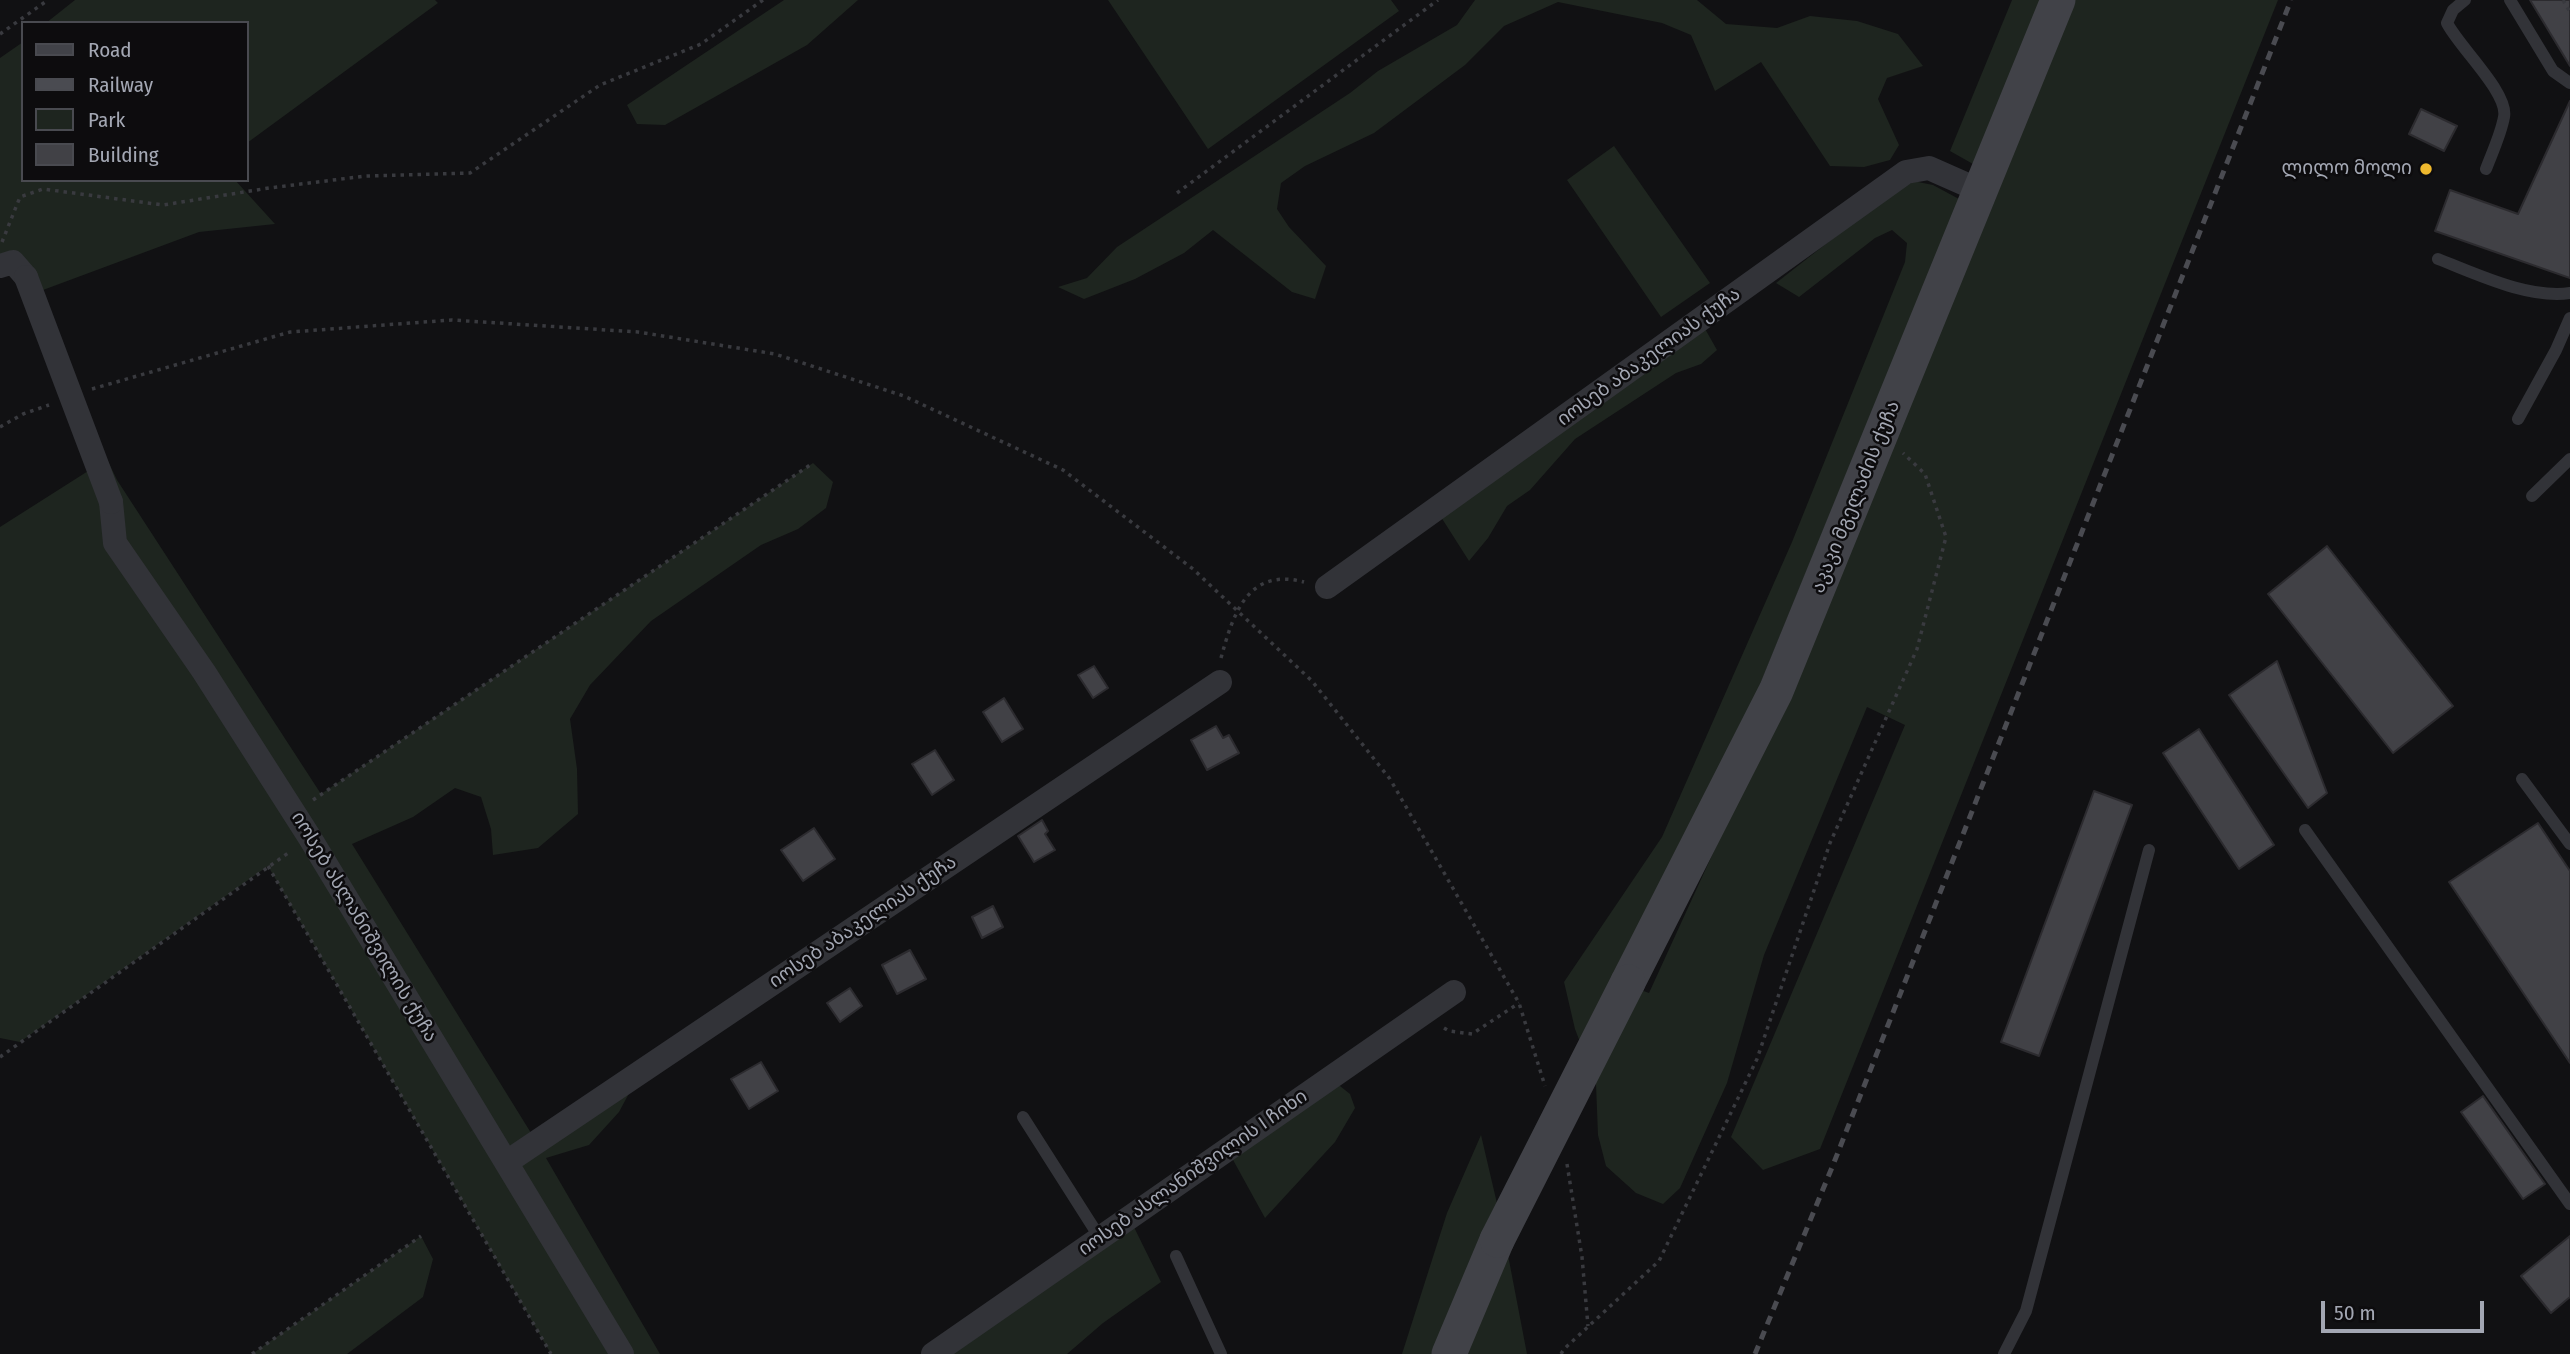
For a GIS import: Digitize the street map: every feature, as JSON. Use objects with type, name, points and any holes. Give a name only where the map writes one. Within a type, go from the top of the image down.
[{"type":"street","name":"აკაკი მგელაძის ქუჩა","points":[[1449,1354],[1497,1240],[1776,691],[2058,0]]},
{"type":"street","name":"იოსებ აბაკელიას ქუჩა","points":[[1327,587],[1906,172],[1929,168],[1981,191]]},
{"type":"street","name":"იოსებ ასლანიშვილის ქუჩა","points":[[13,269],[110,502],[115,542],[205,673],[310,838],[622,1354]]},
{"type":"street","name":"იოსებ აბაკელიას ქუჩა","points":[[506,1162],[1220,682]]},
{"type":"street","name":"იოსებ ასლანიშვილის I ჩიხი","points":[[933,1354],[1454,992]]},
{"type":"lane","points":[[2465,0],[2453,10],[2447,23],[2461,46],[2501,97],[2505,114],[2486,169]]},
{"type":"lane","points":[[2510,0],[2553,71],[2570,83]]},
{"type":"lane","points":[[2438,259],[2503,284],[2555,295],[2570,293]]},
{"type":"lane","points":[[2518,419],[2556,350],[2570,318]]},
{"type":"lane","points":[[2532,496],[2570,458]]},
{"type":"lane","points":[[2522,779],[2570,844]]},
{"type":"lane","points":[[2305,830],[2570,1204]]},
{"type":"lane","points":[[2004,1354],[2026,1311],[2149,850]]},
{"type":"lane","points":[[1023,1117],[1100,1238]]},
{"type":"lane","points":[[1176,1256],[1221,1354]]},
{"type":"path","points":[[0,34],[48,0]]},
{"type":"path","points":[[13,269],[2,242],[9,219],[20,197],[43,188],[163,205],[366,176],[470,173],[600,85],[701,44],[763,0]]},
{"type":"path","points":[[1177,193],[1438,0]]},
{"type":"path","points":[[2563,0],[2570,12]]},
{"type":"path","points":[[87,391],[290,332],[453,320],[638,332],[775,354],[904,396],[1063,470],[1192,569],[1312,681],[1390,779],[1519,1003],[1546,1089]]},
{"type":"path","points":[[0,427],[23,414],[49,405]]},
{"type":"path","points":[[1561,1354],[1659,1261],[1757,1059],[1830,843],[1917,649],[1946,537],[1925,474],[1882,434]]},
{"type":"path","points":[[295,814],[813,463]]},
{"type":"path","points":[[1220,682],[1221,657],[1243,598],[1265,581],[1288,577],[1327,587]]},
{"type":"path","points":[[0,1057],[310,838]]},
{"type":"path","points":[[268,866],[551,1354]]},
{"type":"path","points":[[1422,1013],[1449,1031],[1472,1034],[1519,1003]]},
{"type":"path","points":[[1567,1164],[1582,1257],[1588,1326]]},
{"type":"path","points":[[252,1354],[421,1236]]},
{"type":"green space","points":[[75,0],[435,0],[438,3],[248,142],[248,21],[49,21]]},
{"type":"green space","points":[[784,0],[858,0],[807,45],[665,125],[637,124],[627,105]]},
{"type":"green space","points":[[1108,0],[1391,0],[1399,11],[1208,149]]},
{"type":"green space","points":[[1475,0],[1697,0],[1726,24],[1777,28],[1810,16],[1857,21],[1898,34],[1923,66],[1887,78],[1878,99],[1899,145],[1890,160],[1864,167],[1830,166],[1761,62],[1715,91],[1691,35],[1662,23],[1558,2],[1504,26],[1465,65],[1374,133],[1305,166],[1281,183],[1277,209],[1289,227],[1326,266],[1315,299],[1292,292],[1213,230],[1184,253],[1135,279],[1084,299],[1058,287],[1087,278],[1117,247],[1350,93],[1378,71],[1457,25]]},
{"type":"green space","points":[[2012,0],[2041,0],[1973,164],[1950,151]]},
{"type":"green space","points":[[2073,0],[2278,0],[1820,1149],[1763,1170],[1731,1137],[1905,725],[1867,707],[1764,955],[1727,1083],[1680,1188],[1663,1204],[1636,1193],[1606,1166],[1598,1135],[1596,1084],[1575,1029],[1564,982],[1662,837],[1792,542],[1905,262],[1907,243],[1892,230],[1875,238],[1799,297],[1776,283],[1887,196],[1913,181],[1933,185],[1959,199],[1746,719],[1614,980],[1649,993],[1838,580]]},
{"type":"green space","points":[[21,43],[21,182],[237,182],[275,224],[199,232],[43,290],[0,256],[0,58]]},
{"type":"green space","points":[[1614,146],[1710,283],[1661,317],[1567,180]]},
{"type":"green space","points":[[1704,327],[1717,350],[1701,364],[1676,373],[1575,439],[1530,490],[1507,506],[1488,538],[1469,561],[1441,517]]},
{"type":"green space","points":[[107,459],[117,480],[321,794],[813,463],[833,482],[826,508],[798,529],[761,545],[651,621],[590,685],[570,719],[577,769],[578,814],[538,848],[493,855],[491,829],[481,797],[455,788],[413,817],[352,844],[536,1141],[641,1071],[619,1112],[589,1145],[546,1158],[660,1354],[551,1354],[268,866],[20,1042],[0,1038],[0,527]]},
{"type":"green space","points":[[1330,1078],[1350,1094],[1355,1108],[1335,1142],[1265,1218],[1227,1149]]},
{"type":"green space","points":[[1481,1135],[1503,1229],[1527,1354],[1402,1354],[1447,1213]]},
{"type":"green space","points":[[1129,1217],[1161,1282],[1103,1323],[1067,1354],[933,1354]]},
{"type":"green space","points":[[421,1236],[433,1259],[423,1297],[347,1354],[252,1354]]},
{"type":"building","points":[[2530,0],[2570,0],[2570,66]]},
{"type":"building","points":[[2570,101],[2570,278],[2435,231],[2450,190],[2518,214]]},
{"type":"building","points":[[2421,109],[2457,126],[2444,151],[2409,134]]},
{"type":"building","points":[[2327,546],[2453,706],[2393,753],[2268,594]]},
{"type":"building","points":[[2277,661],[2327,793],[2308,808],[2229,695]]},
{"type":"building","points":[[1094,666],[1108,688],[1093,698],[1078,675]]},
{"type":"building","points":[[1004,698],[1023,729],[1002,742],[983,712]]},
{"type":"building","points":[[1216,726],[1223,738],[1229,735],[1239,753],[1207,770],[1191,740]]},
{"type":"building","points":[[2199,729],[2274,845],[2239,869],[2163,753]]},
{"type":"building","points":[[935,750],[954,780],[932,795],[912,764]]},
{"type":"building","points":[[2094,791],[2132,805],[2039,1056],[2001,1042]]},
{"type":"building","points":[[1042,820],[1048,831],[1045,834],[1055,850],[1034,862],[1018,836]]},
{"type":"building","points":[[2538,823],[2570,871],[2570,1063],[2449,882]]},
{"type":"building","points":[[814,828],[835,859],[803,881],[781,850]]},
{"type":"building","points":[[993,906],[1003,927],[982,938],[972,917]]},
{"type":"building","points":[[910,950],[926,979],[897,994],[882,965]]},
{"type":"building","points":[[850,988],[862,1006],[840,1022],[827,1003]]},
{"type":"building","points":[[761,1062],[778,1091],[749,1109],[731,1079]]},
{"type":"building","points":[[2483,1096],[2545,1184],[2523,1199],[2461,1112]]},
{"type":"building","points":[[2570,1236],[2570,1297],[2551,1313],[2521,1276]]},
{"type":"railway","points":[[1755,1354],[1833,1165],[2291,0]]},
{"type":"place","name":"ლილო მოლი","points":[[2426,169]]}]
